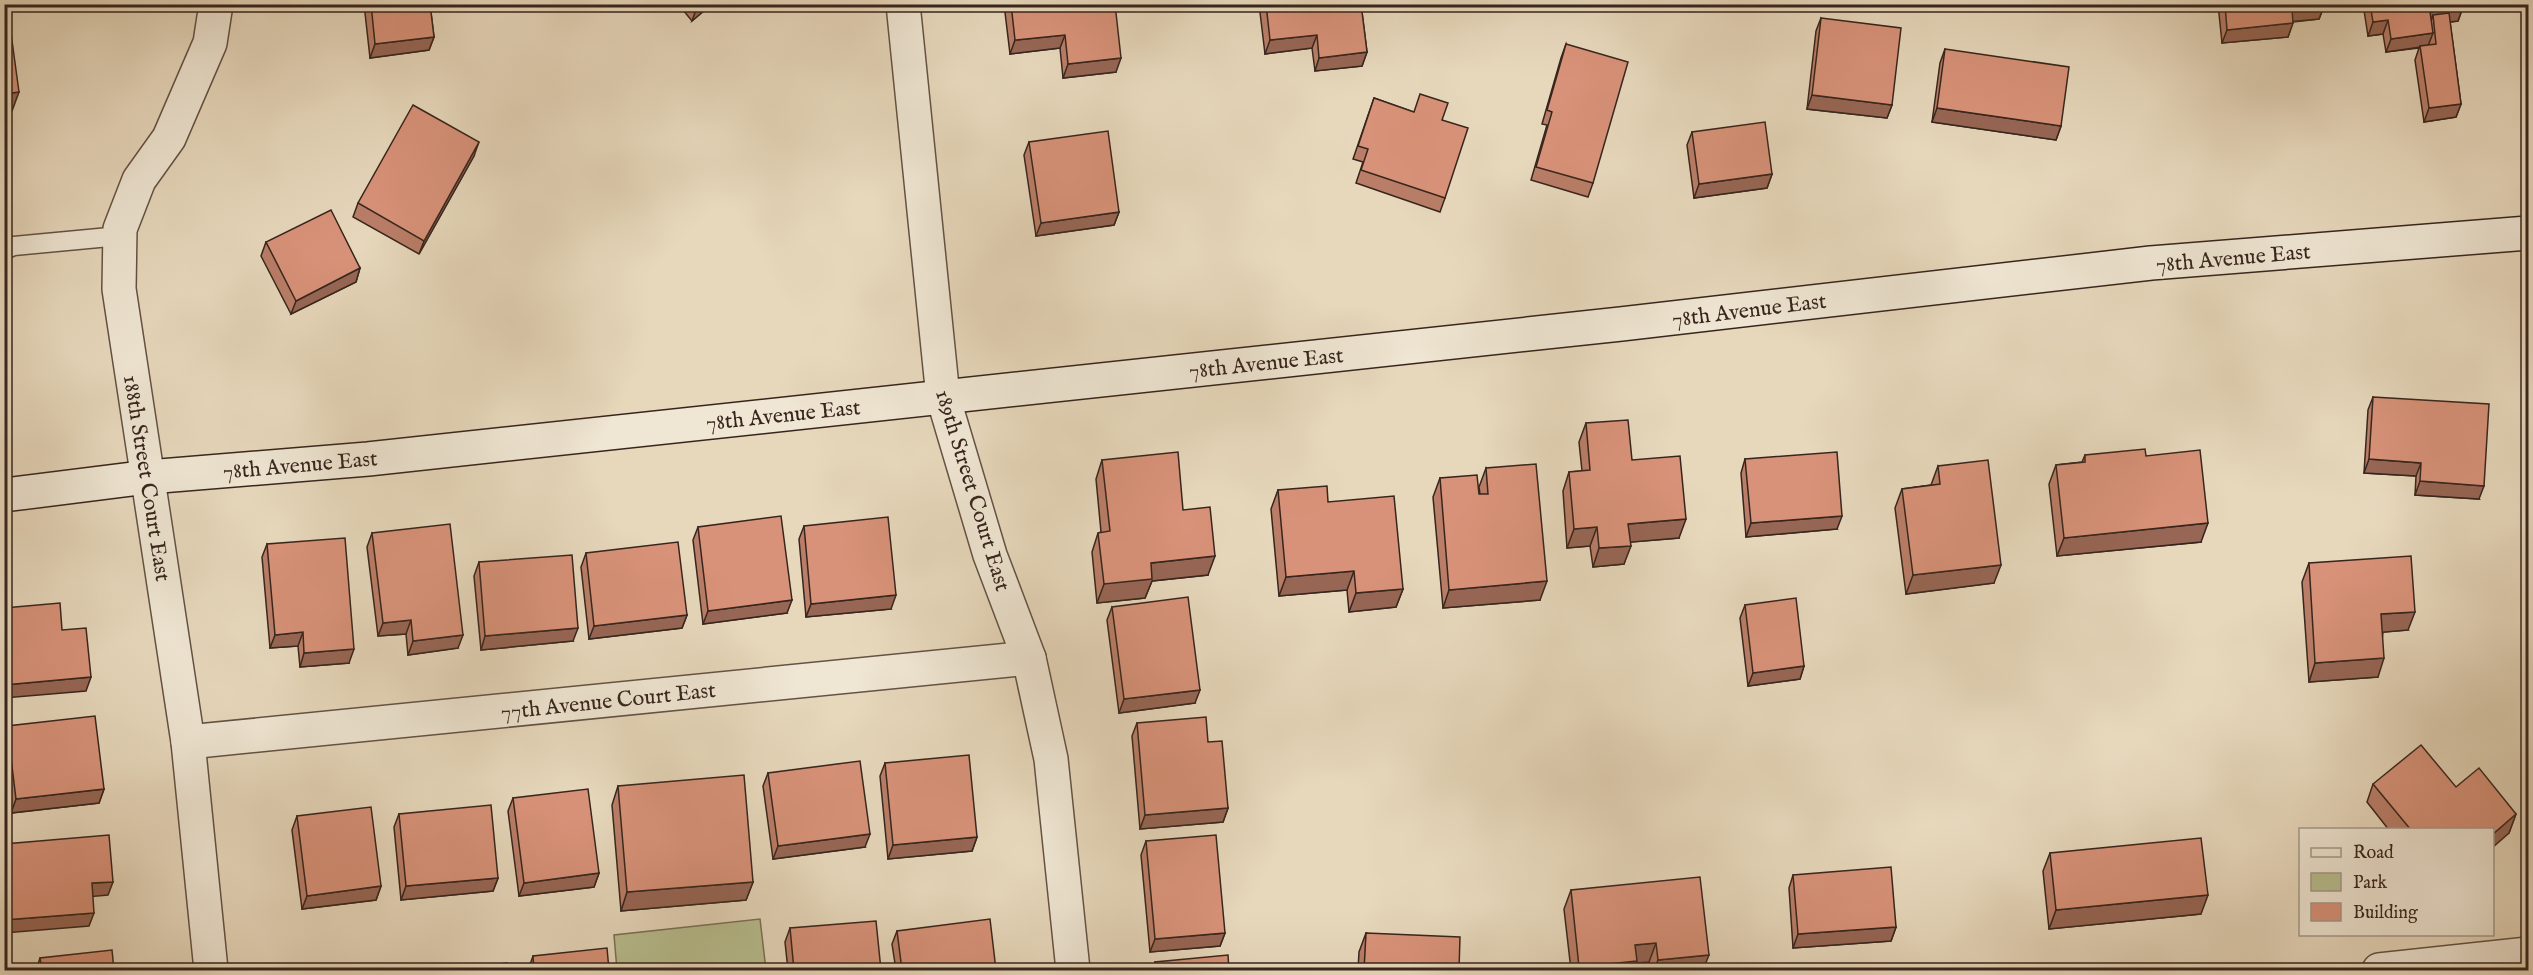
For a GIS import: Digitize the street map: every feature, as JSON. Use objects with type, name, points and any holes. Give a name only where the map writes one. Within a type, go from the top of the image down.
[{"type":"street","name":"188th Street Court East","points":[[211,970],[188,742],[119,289],[120,236],[139,180],[169,138],[210,43],[216,4]]},
{"type":"street","name":"189th Street Court East","points":[[903,4],[943,397],[990,555],[1029,658],[1051,759],[1074,970]]},
{"type":"street","name":"78th Avenue East","points":[[4,495],[148,477],[368,459],[1597,327],[2151,263],[2529,233]]},
{"type":"street","name":"77th Avenue Court East","points":[[188,742],[1029,658]]},
{"type":"street","points":[[2379,970],[2529,954]]},
{"type":"lane","points":[[4,250],[14,246],[120,236]]},
{"type":"green space","points":[[760,919],[766,970],[617,970],[614,935]]},
{"type":"building","points":[[4,4],[7,4],[19,92],[4,94]]},
{"type":"building","points":[[371,4],[430,4],[434,37],[375,44]]},
{"type":"building","points":[[1011,4],[1115,4],[1121,58],[1068,64],[1065,35],[1015,40]]},
{"type":"building","points":[[1266,4],[1361,4],[1367,52],[1319,58],[1317,35],[1270,40]]},
{"type":"building","points":[[2225,4],[2324,4],[2324,6],[2292,9],[2293,23],[2227,30]]},
{"type":"building","points":[[2370,4],[2462,4],[2463,7],[2430,12],[2433,33],[2391,39],[2388,20],[2373,22]]},
{"type":"building","points":[[2449,13],[2461,104],[2429,108],[2420,46],[2436,44],[2433,15]]},
{"type":"building","points":[[1821,18],[1901,28],[1892,105],[1812,95]]},
{"type":"building","points":[[1566,44],[1628,62],[1593,183],[1536,167],[1552,112],[1547,110]]},
{"type":"building","points":[[1945,49],[2069,67],[2061,126],[1937,108]]},
{"type":"building","points":[[1420,94],[1448,103],[1442,120],[1468,128],[1445,198],[1361,170],[1368,149],[1358,146],[1374,98],[1414,112]]},
{"type":"building","points":[[413,105],[479,142],[424,241],[358,203]]},
{"type":"building","points":[[1765,122],[1772,174],[1699,184],[1692,132]]},
{"type":"building","points":[[1108,131],[1119,212],[1041,223],[1029,142]]},
{"type":"building","points":[[331,210],[360,268],[296,301],[266,242]]},
{"type":"building","points":[[2373,397],[2489,404],[2484,486],[2420,481],[2421,463],[2369,459]]},
{"type":"building","points":[[1628,420],[1632,460],[1680,456],[1686,519],[1628,524],[1631,546],[1599,548],[1597,527],[1574,529],[1569,472],[1590,470],[1586,423]]},
{"type":"building","points":[[2145,449],[2146,456],[2200,450],[2208,523],[2064,538],[2056,465],[2085,462],[2085,455]]},
{"type":"building","points":[[1178,452],[1183,510],[1210,507],[1215,556],[1151,563],[1152,579],[1104,584],[1098,533],[1110,531],[1102,460]]},
{"type":"building","points":[[1837,452],[1842,516],[1751,523],[1745,459]]},
{"type":"building","points":[[1988,460],[2001,565],[1913,575],[1902,489],[1940,484],[1938,466]]},
{"type":"building","points":[[1536,464],[1547,581],[1449,590],[1440,478],[1477,475],[1479,494],[1488,494],[1486,468]]},
{"type":"building","points":[[1327,486],[1328,502],[1394,496],[1403,589],[1356,593],[1354,571],[1286,577],[1278,490]]},
{"type":"building","points":[[781,516],[792,600],[708,611],[698,527]]},
{"type":"building","points":[[888,517],[896,595],[811,604],[804,526]]},
{"type":"building","points":[[450,524],[463,635],[413,641],[411,620],[383,623],[372,533]]},
{"type":"building","points":[[345,538],[354,649],[304,653],[303,632],[275,635],[267,544]]},
{"type":"building","points":[[678,542],[687,615],[594,626],[586,553]]},
{"type":"building","points":[[572,555],[578,628],[485,636],[479,562]]},
{"type":"building","points":[[2411,556],[2415,612],[2381,614],[2384,658],[2315,663],[2309,563]]},
{"type":"building","points":[[1188,597],[1200,690],[1124,699],[1112,607]]},
{"type":"building","points":[[1796,598],[1804,666],[1753,673],[1745,605]]},
{"type":"building","points":[[60,603],[62,630],[86,628],[91,677],[4,685],[4,608]]},
{"type":"building","points":[[95,716],[104,789],[16,799],[7,726]]},
{"type":"building","points":[[1206,717],[1208,742],[1222,741],[1228,808],[1145,815],[1137,723]]},
{"type":"building","points":[[2421,745],[2456,787],[2479,768],[2516,814],[2494,833],[2494,828],[2409,828],[2373,784]]},
{"type":"building","points":[[969,755],[977,837],[893,845],[885,763]]},
{"type":"building","points":[[860,761],[870,834],[778,846],[768,773]]},
{"type":"building","points":[[744,775],[753,882],[627,892],[618,786]]},
{"type":"building","points":[[588,789],[599,873],[524,883],[513,798]]},
{"type":"building","points":[[491,805],[498,878],[406,886],[399,814]]},
{"type":"building","points":[[371,807],[381,886],[307,896],[297,816]]},
{"type":"building","points":[[109,835],[113,882],[92,883],[94,913],[4,920],[4,844]]},
{"type":"building","points":[[1216,835],[1225,933],[1155,939],[1146,841]]},
{"type":"building","points":[[2201,838],[2208,895],[2056,910],[2050,853]]},
{"type":"building","points":[[1891,867],[1896,927],[1798,934],[1793,875]]},
{"type":"building","points":[[1700,877],[1709,955],[1658,960],[1656,943],[1635,945],[1637,961],[1579,967],[1571,890]]},
{"type":"building","points":[[990,919],[996,970],[902,970],[897,931]]},
{"type":"building","points":[[876,921],[881,970],[794,970],[790,928]]},
{"type":"building","points":[[1366,933],[1460,937],[1459,970],[1364,970]]},
{"type":"building","points":[[607,948],[609,970],[534,970],[533,956]]},
{"type":"building","points":[[112,950],[114,970],[42,970],[40,958]]},
{"type":"building","points":[[1228,955],[1229,970],[1156,970],[1155,962]]},
{"type":"building","points":[[507,963],[508,970],[443,970]]}]
